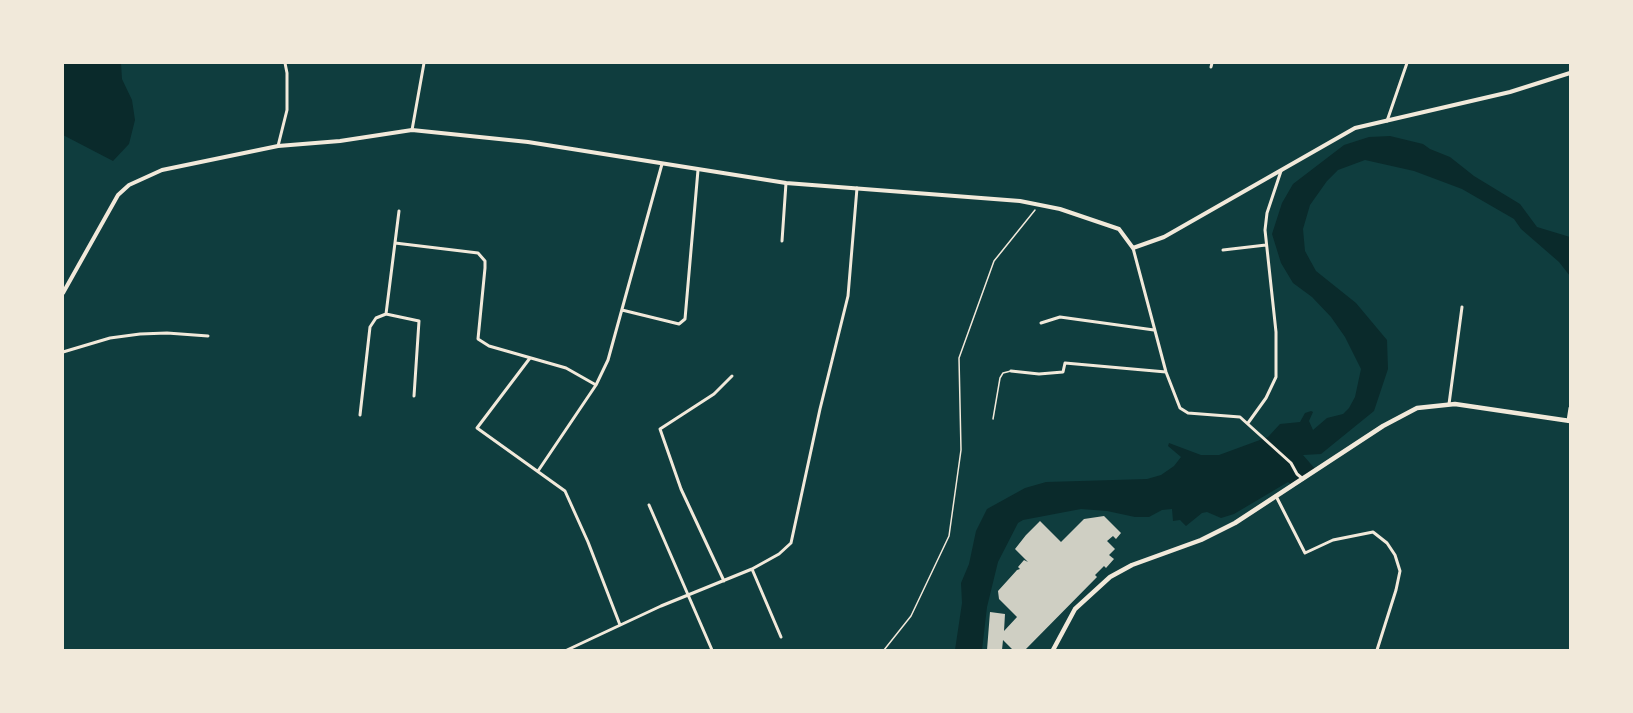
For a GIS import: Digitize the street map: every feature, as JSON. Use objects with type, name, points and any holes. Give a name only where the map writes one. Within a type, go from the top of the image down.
[{"type":"main road","points":[[1053,650],[1075,609],[1110,578],[1132,565],[1201,540],[1277,498],[1404,414],[1419,407],[1449,404],[1487,407],[1569,421]]},
{"type":"street","points":[[278,146],[287,110],[285,63]]},
{"type":"street","points":[[412,130],[424,63]]},
{"type":"street","points":[[1387,121],[1407,63]]},
{"type":"street","points":[[1133,248],[1164,237],[1355,128],[1520,89],[1570,73]]},
{"type":"street","points":[[63,293],[118,195],[129,185],[162,170],[278,146],[412,130],[539,144],[786,183],[975,196],[1060,209],[1119,229],[1133,248],[1166,372],[1180,408],[1188,413],[1240,417],[1291,464],[1304,480]]},
{"type":"street","points":[[538,471],[596,385],[608,360],[662,165]]},
{"type":"street","points":[[622,310],[679,324],[686,319],[698,170]]},
{"type":"street","points":[[1248,423],[1266,398],[1276,377],[1276,332],[1266,245],[1267,213],[1281,171]]},
{"type":"street","points":[[782,241],[786,183]]},
{"type":"street","points":[[567,650],[752,569],[779,554],[791,543],[820,408],[848,296],[857,188]]},
{"type":"street","points":[[386,314],[399,211]]},
{"type":"street","points":[[395,243],[472,252],[482,257],[485,268],[478,339],[489,346],[566,368],[596,385]]},
{"type":"street","points":[[1223,250],[1266,245]]},
{"type":"street","points":[[1449,404],[1462,307]]},
{"type":"street","points":[[360,415],[370,327],[376,318],[386,314],[419,321],[414,396]]},
{"type":"street","points":[[1041,323],[1060,317],[1154,330]]},
{"type":"street","points":[[63,352],[110,338],[140,334],[208,336]]},
{"type":"street","points":[[530,358],[477,428],[565,491],[588,542],[620,625]]},
{"type":"street","points":[[1011,371],[1038,374],[1063,372],[1065,363],[1166,372]]},
{"type":"street","points":[[724,580],[681,489],[660,429],[714,393],[732,376]]},
{"type":"street","points":[[1569,421],[1570,408]]},
{"type":"street","points":[[1277,498],[1305,553],[1334,540],[1373,532],[1387,543],[1395,555],[1400,571],[1377,650]]},
{"type":"street","points":[[649,505],[711,650]]},
{"type":"street","points":[[752,569],[781,637]]},
{"type":"lane","points":[[993,419],[1000,378],[1003,373],[1011,371]]},
{"type":"path","points":[[884,650],[911,616],[950,536],[961,450],[960,358],[994,261],[1038,206]]},
{"type":"water","points":[[63,63],[121,63],[122,79],[132,100],[135,120],[129,144],[113,161],[63,135]]},
{"type":"water","points":[[1390,136],[1423,144],[1450,157],[1474,176],[1520,204],[1537,227],[1570,237],[1570,276],[1559,262],[1521,229],[1514,219],[1462,189],[1414,171],[1365,160],[1338,170],[1310,205],[1303,229],[1305,251],[1316,271],[1356,303],[1387,340],[1388,369],[1374,411],[1321,454],[1303,455],[1316,470],[1295,487],[1288,482],[1234,514],[1221,518],[1207,512],[1202,513],[1186,526],[1180,520],[1173,521],[1172,509],[1162,510],[1149,517],[1135,517],[1107,511],[1081,509],[1023,520],[1018,523],[998,562],[987,607],[982,650],[955,650],[962,603],[961,583],[969,564],[976,531],[987,509],[1025,488],[1046,482],[1147,479],[1161,475],[1174,466],[1181,457],[1168,446],[1169,443],[1201,455],[1219,455],[1268,437],[1280,424],[1300,422],[1305,413],[1313,412],[1309,421],[1313,430],[1327,418],[1343,414],[1349,408],[1355,397],[1361,369],[1345,337],[1331,317],[1312,297],[1293,283],[1281,263],[1272,234],[1282,203],[1293,184],[1344,145],[1369,137]]},
{"type":"building","points":[[1104,516],[1121,533],[1116,539],[1113,536],[1107,541],[1115,549],[1109,555],[1114,559],[1095,575],[1097,577],[1025,650],[1013,650],[1003,640],[1002,650],[987,650],[990,612],[1005,614],[1004,631],[1017,617],[999,599],[998,591],[1020,569],[1018,567],[1024,560],[1028,562],[1015,549],[1026,535],[1040,521],[1061,542],[1084,519]]}]
